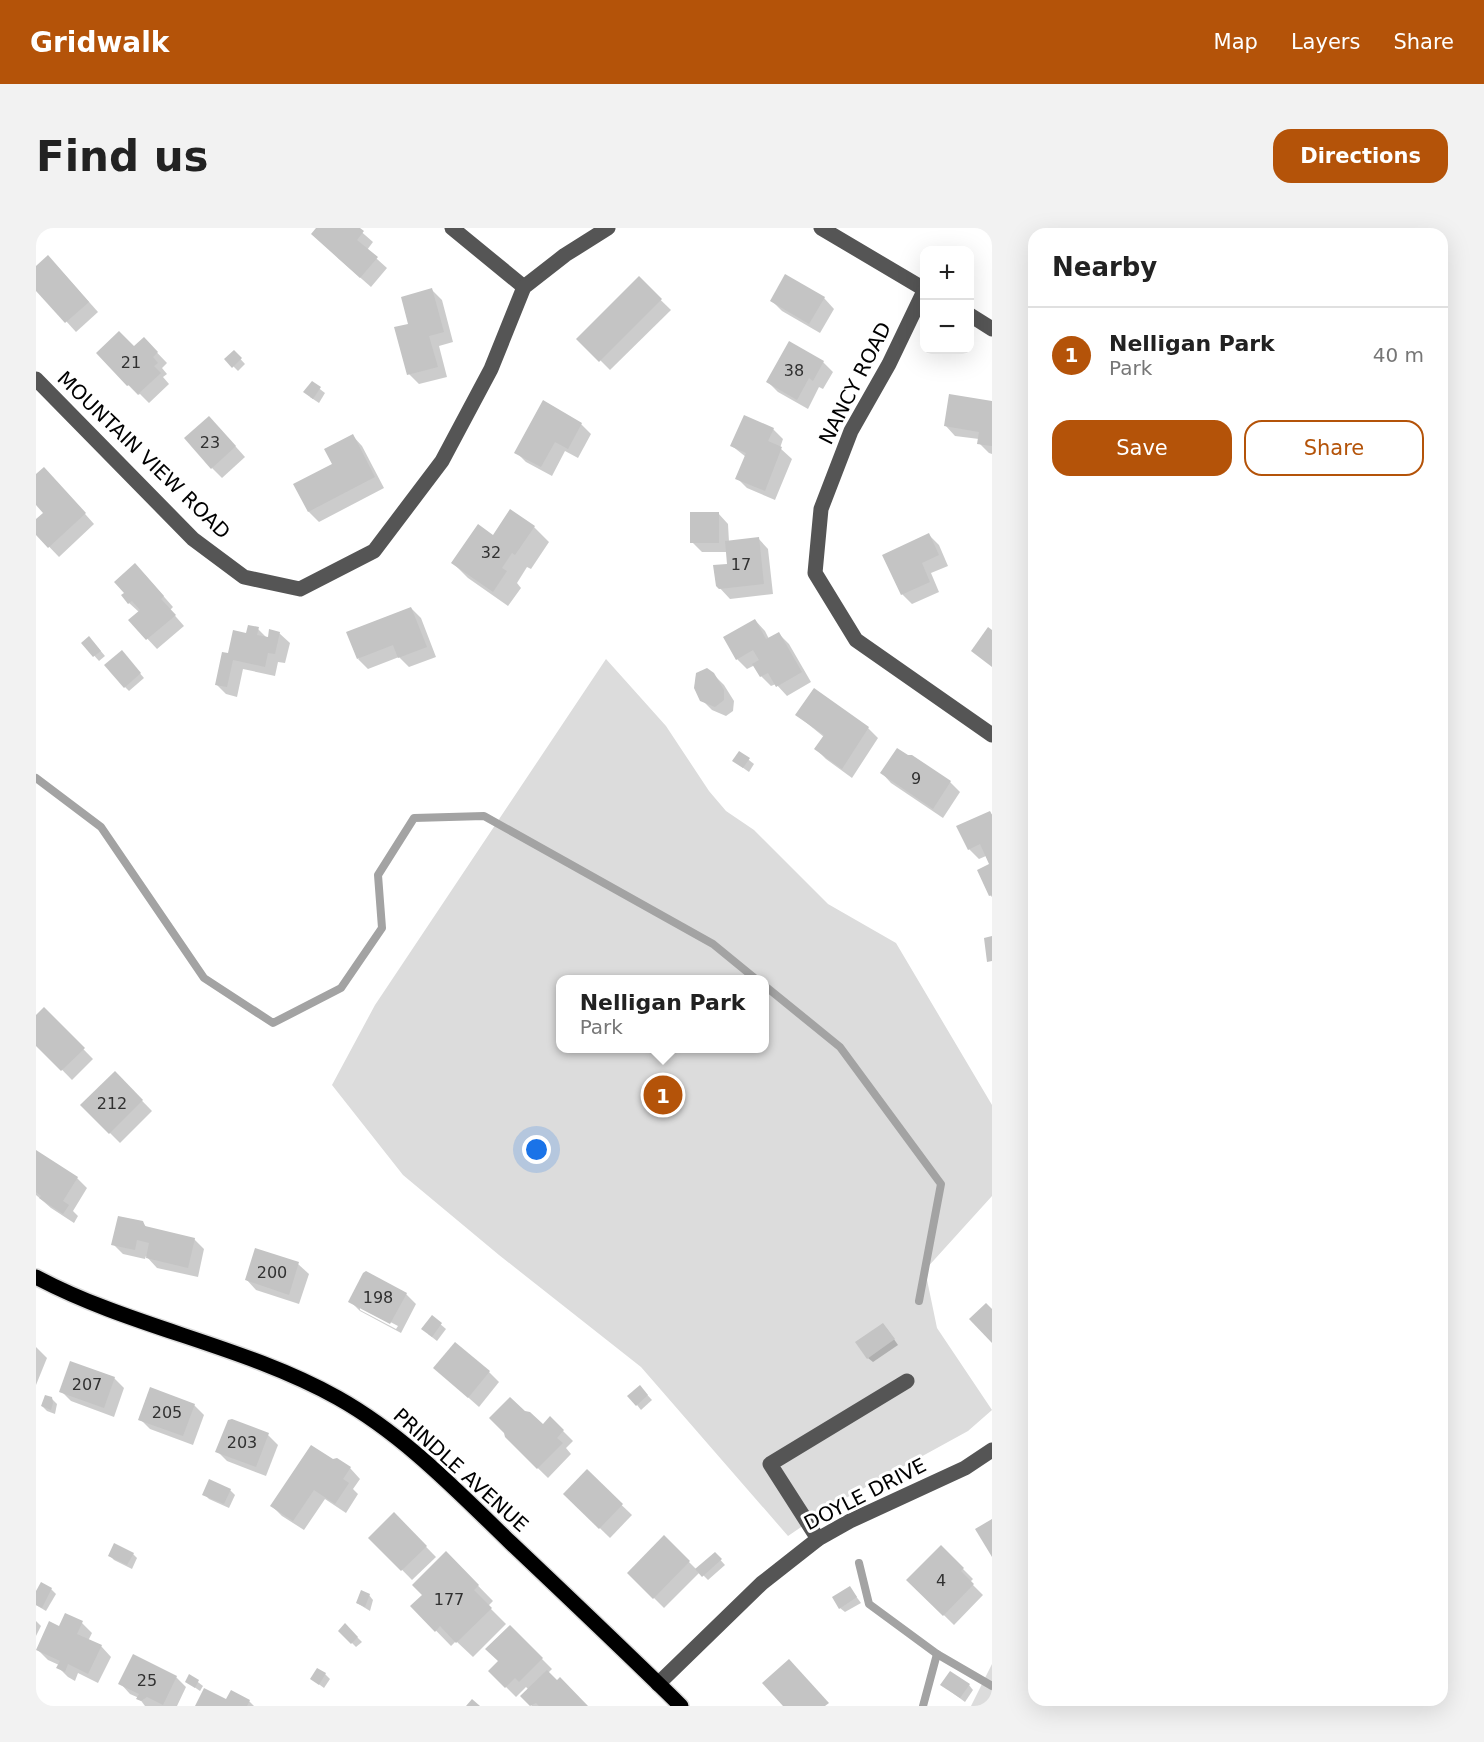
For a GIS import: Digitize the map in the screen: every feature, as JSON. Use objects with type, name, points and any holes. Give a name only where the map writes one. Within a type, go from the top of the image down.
[{"type":"main road","name":"PRINDLE AVENUE","points":[[36,1277],[72,1296],[121,1315],[294,1375],[339,1398],[375,1421],[422,1458],[681,1706]]},
{"type":"street","points":[[452,228],[524,287],[565,255],[608,228]]},
{"type":"street","points":[[820,228],[920,288]]},
{"type":"street","name":"MOUNTAIN VIEW ROAD","points":[[36,380],[193,539],[244,577],[300,589],[374,551],[442,461],[491,369],[524,287]]},
{"type":"street","name":"NANCY ROAD","points":[[920,298],[889,364],[846,442],[821,509],[815,573],[856,640],[992,735]]},
{"type":"street","points":[[974,318],[992,329]]},
{"type":"street","points":[[818,1539],[770,1464],[907,1381]]},
{"type":"street","name":"DOYLE DRIVE","points":[[658,1684],[762,1583],[818,1539],[850,1521],[965,1468],[992,1450]]},
{"type":"shaded area","points":[[606,659],[666,726],[709,791],[726,811],[754,830],[828,904],[896,943],[992,1105],[992,1196],[925,1270],[937,1328],[992,1410],[968,1431],[835,1504],[788,1536],[641,1367],[499,1255],[403,1175],[332,1085],[375,1005]]},
{"type":"shaded area","points":[[992,1664],[992,1706],[971,1706]]},
{"type":"building","points":[[316,228],[360,228],[364,231],[357,240],[378,257],[360,278],[311,234]]},
{"type":"building","points":[[48,255],[89,302],[65,323],[36,291],[36,266]]},
{"type":"building","points":[[785,274],[825,297],[809,324],[770,301]]},
{"type":"building","points":[[639,276],[662,299],[599,362],[576,339]]},
{"type":"building","points":[[432,288],[444,332],[429,336],[438,367],[407,375],[394,327],[408,324],[401,297]]},
{"type":"building","points":[[119,331],[134,346],[144,337],[158,352],[153,357],[158,363],[154,366],[161,373],[138,394],[129,385],[127,386],[96,353]]},
{"type":"building","points":[[789,341],[824,361],[813,381],[809,378],[797,400],[766,382]]},
{"type":"building","points":[[234,350],[242,358],[232,368],[224,359]]},
{"type":"building","points":[[312,381],[321,387],[313,399],[303,392]]},
{"type":"building","points":[[949,394],[992,401],[992,446],[977,444],[979,432],[944,426]]},
{"type":"building","points":[[543,400],[582,423],[568,449],[555,442],[541,467],[514,453]]},
{"type":"building","points":[[744,415],[774,428],[768,441],[782,447],[765,491],[735,479],[746,453],[730,446]]},
{"type":"building","points":[[209,416],[236,446],[211,469],[184,438]]},
{"type":"building","points":[[353,434],[375,477],[308,512],[293,484],[332,464],[324,449]]},
{"type":"building","points":[[44,467],[86,513],[48,548],[36,535],[36,519],[43,513],[36,505],[36,474]]},
{"type":"building","points":[[510,509],[535,526],[515,555],[512,553],[502,568],[507,571],[493,592],[451,563],[478,524],[493,535]]},
{"type":"building","points":[[690,512],[719,512],[719,543],[690,543]]},
{"type":"building","points":[[929,533],[939,555],[922,563],[930,582],[901,595],[882,555]]},
{"type":"building","points":[[759,537],[764,584],[719,589],[716,586],[713,565],[727,564],[725,541]]},
{"type":"building","points":[[135,563],[164,596],[161,599],[176,615],[146,640],[128,620],[140,610],[132,601],[128,604],[121,595],[124,593],[114,582]]},
{"type":"building","points":[[411,607],[427,647],[398,658],[393,645],[357,659],[346,632]]},
{"type":"building","points":[[755,619],[766,639],[779,632],[802,672],[776,687],[768,673],[760,677],[752,664],[759,660],[753,650],[736,660],[723,637]]},
{"type":"building","points":[[248,625],[259,627],[257,635],[268,637],[269,629],[280,632],[275,654],[268,653],[265,667],[233,660],[227,687],[215,685],[222,652],[228,653],[233,630],[246,633]]},
{"type":"building","points":[[988,627],[992,630],[992,667],[971,651]]},
{"type":"building","points":[[89,636],[101,651],[93,657],[81,643]]},
{"type":"building","points":[[122,650],[141,673],[124,688],[104,665]]},
{"type":"building","points":[[707,668],[714,673],[724,690],[724,700],[715,707],[700,701],[694,688],[696,673]]},
{"type":"building","points":[[814,688],[869,727],[842,769],[814,749],[824,735],[795,715]]},
{"type":"building","points":[[897,748],[912,755],[951,781],[933,809],[880,773]]},
{"type":"building","points":[[739,751],[750,758],[743,768],[732,761]]},
{"type":"building","points":[[990,811],[992,815],[992,895],[989,896],[977,870],[989,864],[980,844],[968,850],[956,826]]},
{"type":"building","points":[[992,936],[992,961],[987,962],[984,938]]},
{"type":"building","points":[[44,1007],[85,1048],[61,1071],[36,1046],[36,1015]]},
{"type":"building","points":[[115,1071],[143,1100],[109,1134],[80,1105]]},
{"type":"building","points":[[36,1150],[78,1177],[63,1201],[69,1205],[63,1214],[39,1198],[41,1196],[36,1192]]},
{"type":"building","points":[[118,1216],[143,1221],[145,1226],[195,1238],[188,1268],[146,1258],[149,1243],[137,1240],[135,1250],[111,1245]]},
{"type":"building","points":[[255,1248],[299,1262],[289,1295],[245,1280]]},
{"type":"building","points":[[366,1271],[407,1293],[390,1324],[348,1302]]},
{"type":"building","points":[[986,1303],[992,1309],[992,1343],[969,1319]]},
{"type":"building","points":[[432,1315],[442,1323],[432,1337],[421,1329]]},
{"type":"building","points":[[883,1323],[895,1339],[867,1359],[855,1342]]},
{"type":"building","points":[[455,1342],[490,1371],[468,1398],[433,1368]]},
{"type":"building","points":[[70,1361],[115,1377],[104,1408],[59,1392]]},
{"type":"building","points":[[640,1385],[648,1395],[636,1406],[627,1396]]},
{"type":"building","points":[[150,1387],[195,1404],[183,1436],[138,1420]]},
{"type":"building","points":[[45,1395],[52,1397],[51,1410],[41,1406]]},
{"type":"building","points":[[510,1397],[543,1424],[550,1416],[564,1430],[557,1438],[563,1443],[537,1469],[489,1418]]},
{"type":"building","points":[[232,1419],[269,1433],[256,1467],[215,1452],[228,1420]]},
{"type":"building","points":[[311,1445],[351,1467],[343,1479],[349,1483],[335,1504],[314,1490],[293,1521],[270,1506]]},
{"type":"building","points":[[587,1469],[623,1504],[599,1529],[563,1494]]},
{"type":"building","points":[[209,1479],[231,1489],[224,1504],[202,1495]]},
{"type":"building","points":[[394,1512],[427,1546],[401,1571],[368,1538]]},
{"type":"building","points":[[992,1519],[992,1557],[975,1529]]},
{"type":"building","points":[[664,1535],[690,1561],[653,1599],[627,1573]]},
{"type":"building","points":[[114,1543],[134,1553],[127,1565],[108,1556]]},
{"type":"building","points":[[941,1545],[964,1568],[961,1571],[974,1584],[943,1616],[906,1580]]},
{"type":"building","points":[[446,1551],[479,1585],[474,1590],[492,1608],[456,1643],[440,1626],[435,1632],[410,1606],[422,1595],[412,1585]]},
{"type":"building","points":[[715,1552],[722,1559],[702,1577],[695,1569]]},
{"type":"building","points":[[41,1582],[52,1588],[42,1608],[36,1605],[36,1591]]},
{"type":"building","points":[[850,1586],[857,1597],[839,1609],[832,1597]]},
{"type":"building","points":[[361,1590],[370,1594],[365,1607],[356,1603]]},
{"type":"building","points":[[65,1613],[83,1621],[77,1634],[102,1645],[88,1674],[68,1664],[65,1672],[56,1668],[60,1661],[36,1650],[49,1621],[59,1626]]},
{"type":"building","points":[[345,1623],[358,1637],[351,1644],[338,1631]]},
{"type":"building","points":[[510,1625],[543,1658],[519,1682],[515,1678],[505,1688],[488,1671],[498,1661],[485,1649]]},
{"type":"building","points":[[133,1654],[177,1676],[163,1705],[147,1697],[141,1701],[136,1699],[139,1694],[118,1684]]},
{"type":"building","points":[[789,1659],[829,1703],[825,1706],[783,1706],[762,1683]]},
{"type":"building","points":[[317,1668],[326,1673],[319,1685],[310,1679]]},
{"type":"building","points":[[547,1670],[557,1680],[560,1677],[588,1706],[539,1706],[536,1703],[530,1706],[520,1696]]},
{"type":"building","points":[[950,1671],[970,1684],[960,1698],[940,1685]]},
{"type":"building","points":[[189,1674],[199,1680],[195,1688],[185,1682]]},
{"type":"building","points":[[204,1688],[226,1699],[231,1690],[250,1700],[247,1706],[195,1706]]},
{"type":"building","points":[[472,1699],[480,1706],[466,1706]]},
{"type":"waterway","points":[[36,778],[101,827],[204,978],[273,1023],[341,988],[382,928],[378,875],[414,818],[484,816],[713,944],[751,975]]},
{"type":"waterway","points":[[769,989],[840,1047],[941,1184],[919,1301]]},
{"type":"waterway","points":[[859,1563],[869,1604],[937,1654],[992,1686]]},
{"type":"waterway","points":[[923,1706],[937,1654]]},
{"type":"place","name":"Nelligan Park","points":[[663,1095]]}]
